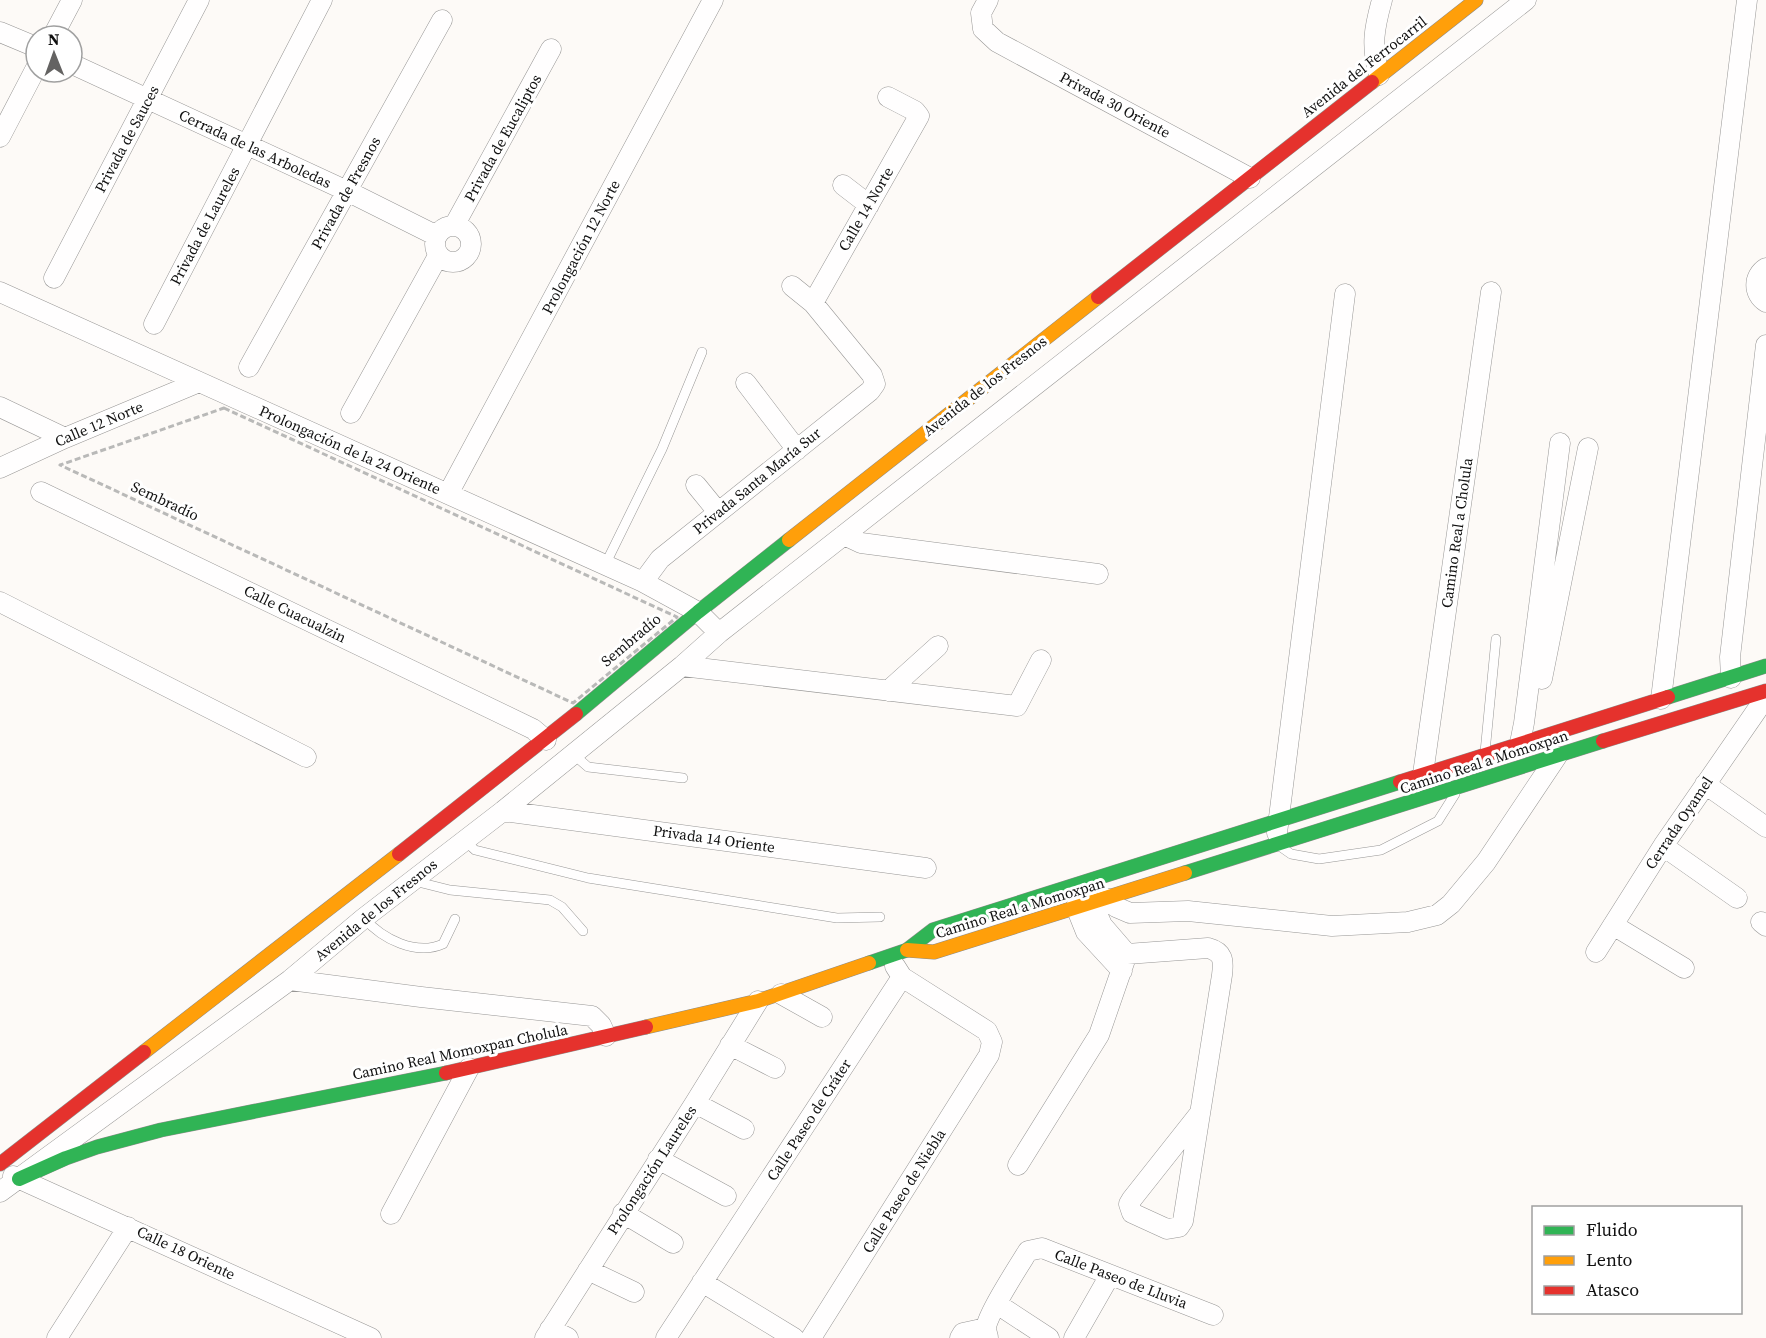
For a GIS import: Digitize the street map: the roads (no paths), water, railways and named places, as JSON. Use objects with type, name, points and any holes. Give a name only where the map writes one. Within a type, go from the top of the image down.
[{"type":"street","points":[[59,24],[72,0]]},
{"type":"street","name":"Privada de Sauces","points":[[54,278],[199,0]]},
{"type":"street","name":"Privada de Laureles","points":[[154,324],[322,0]]},
{"type":"street","name":"Prolongación 12 Norte","points":[[447,494],[714,0]]},
{"type":"street","name":"Privada 30 Oriente","points":[[988,0],[981,14],[983,29],[997,42],[1250,178]]},
{"type":"street","points":[[1379,75],[1373,38],[1382,0]]},
{"type":"street","name":"Avenida del Ferrocarril","points":[[1273,160],[1476,0]]},
{"type":"street","name":"Avenida de los Fresnos","points":[[0,1192],[290,980],[411,880],[503,811],[682,666],[719,633],[1527,0]]},
{"type":"street","points":[[1661,699],[1747,0]]},
{"type":"street","name":"Privada de Fresnos","points":[[249,367],[442,20]]},
{"type":"street","points":[[0,32],[24,42]]},
{"type":"street","name":"Privada de Eucaliptos","points":[[446,231],[551,49]]},
{"type":"street","name":"Cerrada de las Arboledas","points":[[84,70],[347,191],[446,231]]},
{"type":"street","points":[[0,137],[28,84]]},
{"type":"street","name":"Calle 14 Norte","points":[[813,303],[919,116],[915,111],[888,97]]},
{"type":"street","name":"Avenida de los Fresnos","points":[[0,1164],[546,740],[698,612],[1273,160]]},
{"type":"street","points":[[843,185],[869,205]]},
{"type":"street","points":[[351,413],[438,256],[435,242],[446,231],[464,230],[470,238],[471,248],[466,257],[457,262],[447,262],[438,256]]},
{"type":"street","points":[[1766,268],[1762,269],[1756,279],[1756,291],[1766,302]]},
{"type":"street","points":[[792,286],[813,303]]},
{"type":"street","name":"Prolongación de la 24 Oriente","points":[[0,292],[643,582],[698,612]]},
{"type":"street","name":"Camino Real a Cholula","points":[[1423,774],[1491,292]]},
{"type":"street","points":[[1277,844],[1277,821],[1345,294]]},
{"type":"street","name":"Privada Santa María Sur","points":[[643,582],[660,559],[870,391],[875,384],[872,375],[813,303]]},
{"type":"street","points":[[1731,678],[1731,646],[1766,345]]},
{"type":"street","name":"Calle 12 Norte","points":[[0,468],[199,382]]},
{"type":"street","points":[[746,383],[797,450]]},
{"type":"street","points":[[0,407],[65,438]]},
{"type":"street","points":[[1525,742],[1524,723],[1560,443]]},
{"type":"street","points":[[1525,742],[1588,448]]},
{"type":"street","points":[[696,485],[718,512]]},
{"type":"street","name":"Calle Cuacualzin","points":[[41,492],[522,723],[540,733],[546,740]]},
{"type":"street","points":[[844,535],[861,543],[1098,574]]},
{"type":"street","points":[[0,602],[306,757]]},
{"type":"street","points":[[698,612],[719,633]]},
{"type":"street","points":[[888,691],[938,646]]},
{"type":"street","points":[[682,666],[1017,706],[1041,660]]},
{"type":"street","name":"Camino Real a Momoxpan","points":[[899,953],[933,930],[1766,666]]},
{"type":"street","name":"Camino Real a Momoxpan","points":[[899,953],[934,952],[1766,691]]},
{"type":"street","name":"Cerrada Oyamel","points":[[1596,952],[1663,846],[1766,697]]},
{"type":"street","points":[[1625,710],[1630,732]]},
{"type":"street","points":[[1200,1113],[1132,1198],[1129,1204],[1132,1213],[1167,1228],[1179,1227],[1183,1221],[1222,975],[1222,957],[1217,951],[1208,948],[1124,963],[1086,932],[1091,902],[1116,907],[1130,913],[1188,911],[1332,926],[1408,922],[1437,915],[1451,904],[1486,862],[1557,756]]},
{"type":"street","points":[[1705,784],[1766,827]]},
{"type":"street","name":"Privada 14 Oriente","points":[[503,811],[926,868]]},
{"type":"street","points":[[1663,846],[1737,898]]},
{"type":"street","points":[[1613,925],[1684,968]]},
{"type":"street","points":[[899,953],[902,977]]},
{"type":"street","name":"Camino Real Momoxpan Cholula","points":[[19,1179],[97,1147],[160,1130],[470,1068],[758,1001],[899,953]]},
{"type":"street","points":[[1018,1166],[1099,1035],[1124,963]]},
{"type":"street","name":"Calle Paseo de Niebla","points":[[811,1338],[989,1056],[992,1042],[987,1031],[902,977]]},
{"type":"street","name":"Calle Paseo de Cráter","points":[[666,1338],[902,977]]},
{"type":"street","points":[[290,980],[592,1016],[601,1024],[606,1036]]},
{"type":"street","points":[[781,994],[822,1017]]},
{"type":"street","name":"Prolongación Laureles","points":[[554,1335],[588,1270],[758,1001]]},
{"type":"street","points":[[730,1045],[775,1068]]},
{"type":"street","points":[[391,1214],[470,1068]]},
{"type":"street","points":[[695,1103],[744,1129]]},
{"type":"street","points":[[658,1159],[726,1196]]},
{"type":"street","name":"Calle 18 Oriente","points":[[0,1170],[371,1338]]},
{"type":"street","points":[[623,1213],[673,1243]]},
{"type":"street","points":[[57,1338],[128,1227]]},
{"type":"street","name":"Calle Paseo de Lluvia","points":[[997,1304],[1028,1251],[1042,1248],[1213,1315]]},
{"type":"street","points":[[588,1270],[634,1292]]},
{"type":"street","points":[[1074,1338],[1110,1275]]},
{"type":"street","points":[[702,1282],[794,1338]]},
{"type":"street","points":[[960,1338],[963,1333],[987,1333],[997,1304],[1049,1338]]},
{"type":"lane","points":[[605,565],[662,449],[702,352]]},
{"type":"lane","points":[[1485,755],[1496,639]]},
{"type":"lane","points":[[573,754],[588,767],[683,778]]},
{"type":"lane","points":[[1277,844],[1291,854],[1319,859],[1381,850],[1438,821],[1459,787]]},
{"type":"lane","points":[[464,840],[475,850],[588,878],[837,918],[880,917]]},
{"type":"lane","points":[[411,880],[450,890],[550,900],[562,907],[583,931]]},
{"type":"lane","points":[[364,918],[375,930],[414,948],[432,948],[443,944],[455,919]]}]
